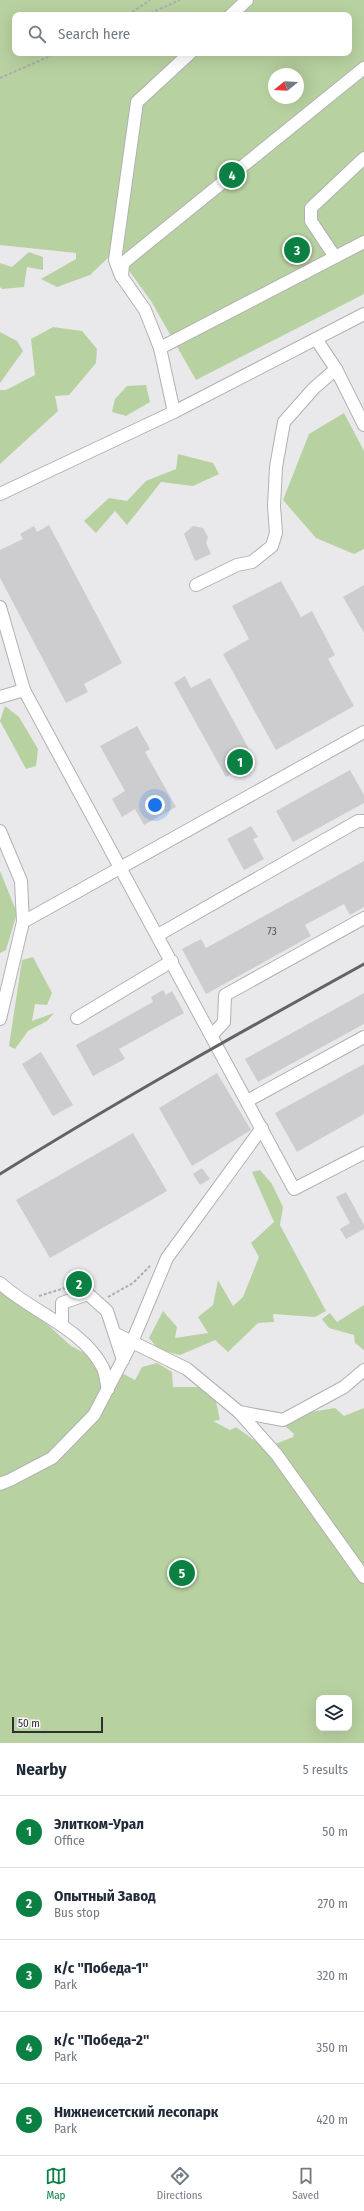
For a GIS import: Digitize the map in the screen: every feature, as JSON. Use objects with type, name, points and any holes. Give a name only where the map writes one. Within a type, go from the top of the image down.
[{"type":"street","points":[[234,12],[247,0]]},
{"type":"street","points":[[174,412],[160,348],[145,310],[122,277],[115,260],[136,102],[187,56]]},
{"type":"street","points":[[122,277],[123,263],[364,68]]},
{"type":"street","points":[[335,257],[311,221],[311,208],[364,158]]},
{"type":"street","points":[[160,348],[364,242]]},
{"type":"street","points":[[0,494],[174,412],[364,314]]},
{"type":"street","points":[[316,339],[336,369],[364,425]]},
{"type":"street","points":[[196,585],[237,565],[252,562],[272,546],[276,534],[274,506],[276,467],[284,422],[314,388],[336,369]]},
{"type":"street","points":[[0,607],[24,690],[121,866],[294,1189],[364,1153]]},
{"type":"street","points":[[0,697],[24,690]]},
{"type":"street","points":[[23,922],[121,866],[364,732]]},
{"type":"street","points":[[158,935],[358,821],[364,821]]},
{"type":"street","points":[[0,831],[21,881],[23,922],[0,1019]]},
{"type":"street","points":[[212,1035],[224,1022],[225,995],[364,918]]},
{"type":"street","points":[[77,1018],[172,961]]},
{"type":"street","points":[[247,1100],[364,1037]]},
{"type":"street","points":[[0,1484],[52,1458],[94,1415],[132,1342],[167,1258],[262,1128]]},
{"type":"street","points":[[0,1283],[62,1325],[93,1353],[103,1369],[108,1389]]},
{"type":"street","points":[[62,1325],[62,1303],[88,1294],[107,1311],[116,1334],[123,1360]]},
{"type":"street","points":[[116,1334],[187,1369],[239,1412],[277,1455],[364,1577]]},
{"type":"street","points":[[239,1412],[283,1420],[344,1387],[364,1370]]},
{"type":"path","points":[[132,12],[150,0]]},
{"type":"path","points":[[153,12],[180,0]]},
{"type":"path","points":[[0,78],[50,56]]},
{"type":"path","points":[[107,1298],[133,1283],[152,1264]]},
{"type":"path","points":[[24,1300],[72,1286]]},
{"type":"green space","points":[[0,0],[364,0],[364,294],[196,380],[151,301],[122,261],[140,115],[110,256],[90,275],[57,287],[41,279],[76,259],[76,253],[0,245]]},
{"type":"green space","points":[[29,252],[43,257],[43,270],[27,267],[24,287],[2,289],[0,287],[0,263],[12,267]]},
{"type":"green space","points":[[53,327],[82,331],[97,349],[96,363],[69,395],[55,396],[58,411],[0,464],[0,390],[6,390],[35,375],[31,339]]},
{"type":"green space","points":[[0,332],[17,341],[23,351],[0,383]]},
{"type":"green space","points":[[146,385],[150,402],[126,416],[112,412],[115,399],[127,386]]},
{"type":"green space","points":[[344,413],[364,451],[364,549],[354,554],[316,538],[283,500],[309,434]]},
{"type":"green space","points":[[178,454],[213,463],[219,474],[193,486],[161,482],[127,525],[115,511],[96,533],[84,521],[109,498],[127,501],[146,481],[176,469]]},
{"type":"green space","points":[[5,706],[19,717],[38,749],[36,766],[26,769],[0,721]]},
{"type":"green space","points":[[0,871],[17,913],[6,950],[0,953]]},
{"type":"green space","points":[[33,957],[52,993],[47,1005],[35,1004],[32,1021],[54,1013],[47,1021],[28,1031],[15,1049],[9,1046],[22,960]]},
{"type":"green space","points":[[260,1170],[272,1184],[283,1207],[280,1225],[326,1311],[315,1317],[273,1314],[274,1322],[258,1323],[228,1352],[215,1340],[180,1355],[159,1350],[149,1338],[163,1311],[177,1327],[175,1338],[208,1333],[198,1317],[213,1305],[218,1280],[233,1306],[243,1297],[259,1257],[251,1243],[274,1222],[252,1172]]},
{"type":"green space","points":[[0,1281],[71,1346],[135,1380],[142,1367],[157,1363],[172,1372],[173,1387],[199,1387],[216,1402],[220,1420],[213,1421],[230,1430],[236,1427],[265,1448],[293,1437],[294,1434],[285,1426],[305,1413],[335,1408],[344,1416],[364,1408],[364,1743],[0,1743]]},
{"type":"green space","points":[[364,1305],[364,1350],[355,1343],[354,1335],[329,1328],[322,1319],[330,1313],[337,1322]]},
{"type":"building","points":[[49,525],[122,663],[84,684],[88,692],[66,703],[0,578],[0,550],[23,539],[20,534],[34,526],[37,532]]},
{"type":"building","points":[[193,526],[203,528],[208,537],[206,543],[211,554],[195,561],[184,534]]},
{"type":"building","points":[[281,581],[301,617],[312,611],[335,655],[328,659],[354,706],[276,750],[223,654],[249,639],[232,606]]},
{"type":"building","points":[[364,585],[364,633],[343,597]]},
{"type":"building","points":[[185,676],[191,688],[210,678],[255,760],[226,777],[174,683]]},
{"type":"building","points":[[137,726],[150,749],[145,752],[176,807],[144,825],[135,809],[122,817],[112,799],[125,791],[100,746]]},
{"type":"building","points":[[350,770],[364,795],[364,803],[293,842],[276,811]]},
{"type":"building","points":[[251,826],[258,837],[253,839],[264,859],[244,870],[227,839]]},
{"type":"building","points":[[364,861],[364,907],[350,915],[344,904],[305,925],[311,936],[206,994],[182,949],[201,939],[206,948]]},
{"type":"building","points":[[163,990],[166,995],[172,991],[184,1013],[119,1049],[125,1059],[93,1076],[76,1045],[153,1002],[151,997]]},
{"type":"building","points":[[364,993],[364,1024],[258,1082],[245,1059]]},
{"type":"building","points":[[41,1052],[73,1105],[53,1116],[22,1064]]},
{"type":"building","points":[[364,1064],[364,1114],[297,1152],[275,1113]]},
{"type":"building","points":[[217,1073],[251,1130],[192,1166],[159,1108]]},
{"type":"building","points":[[133,1133],[167,1191],[50,1258],[16,1200]]},
{"type":"building","points":[[202,1168],[210,1179],[200,1185],[193,1174]]},
{"type":"building","points":[[346,1192],[364,1225],[364,1229],[346,1239],[340,1229],[350,1223],[336,1197]]},
{"type":"railway","points":[[0,1174],[135,1093],[364,964]]},
{"type":"place","name":"к/с \"Победа-2\"","points":[[232,175]]},
{"type":"place","name":"к/с \"Победа-1\"","points":[[297,250]]},
{"type":"place","name":"Элитком-Урал","points":[[240,762]]},
{"type":"place","name":"Опытный Завод","points":[[79,1284]]},
{"type":"place","name":"Нижнеисетский лесопарк","points":[[182,1573]]}]
